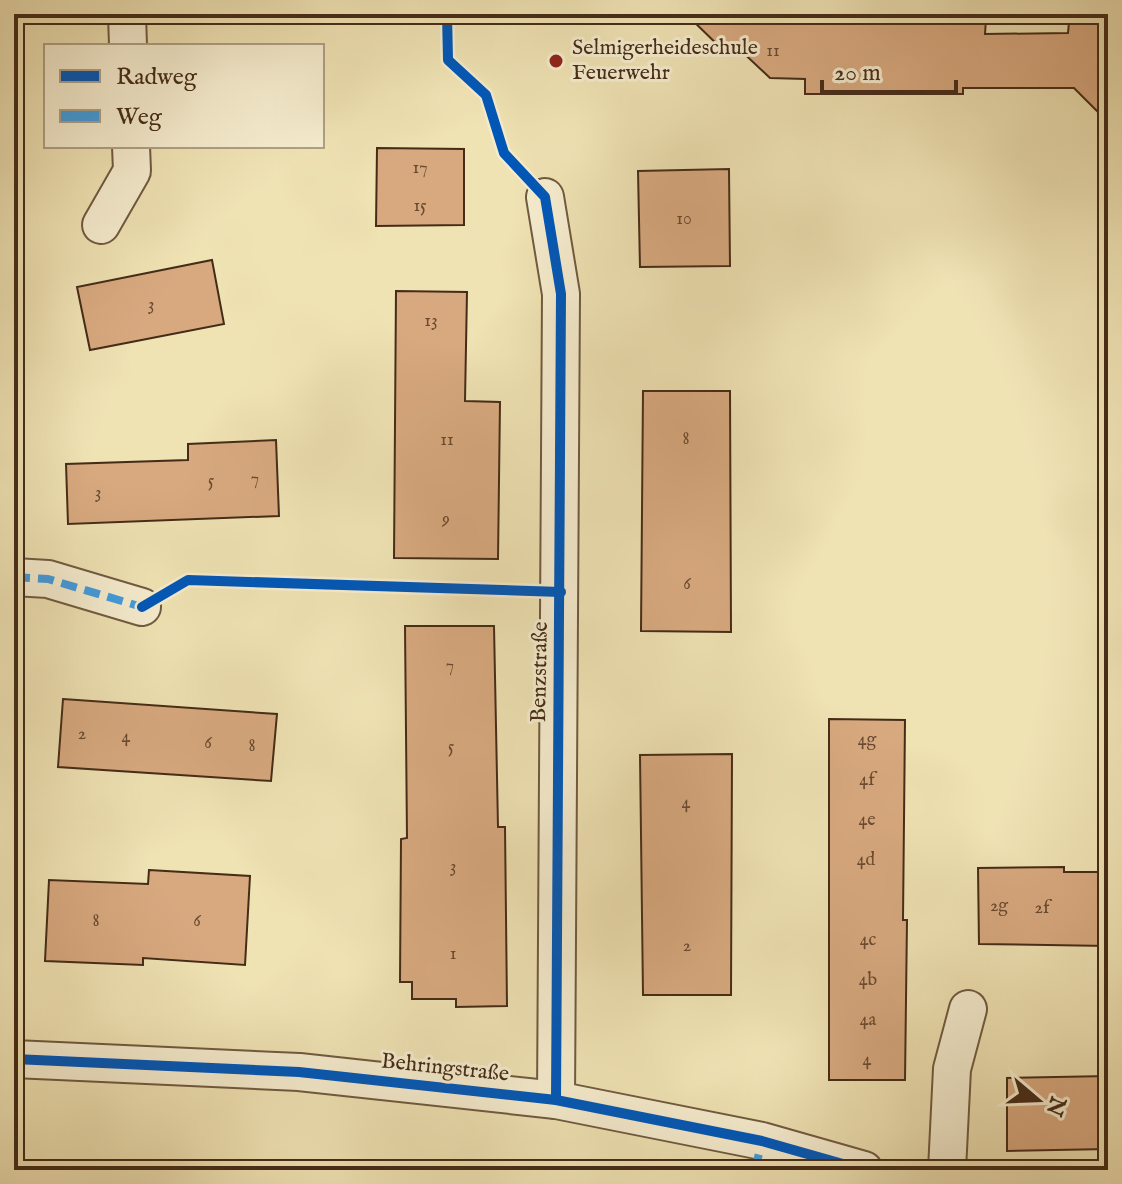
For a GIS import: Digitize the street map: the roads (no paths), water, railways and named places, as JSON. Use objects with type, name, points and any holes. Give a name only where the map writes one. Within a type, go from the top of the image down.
[{"type":"street","points":[[127,14],[128,44]]},
{"type":"street","points":[[101,225],[132,171],[131,148]]},
{"type":"street","name":"Benzstraße","points":[[545,197],[561,294],[556,1100]]},
{"type":"street","points":[[14,577],[48,579],[142,607]]},
{"type":"street","points":[[947,1170],[952,1069],[968,1009]]},
{"type":"street","name":"Behringstraße","points":[[14,1059],[299,1072],[556,1100],[758,1155],[864,1170]]},
{"type":"place","name":"Selmigerheideschule Feuerwehr","points":[[556,61]]}]
